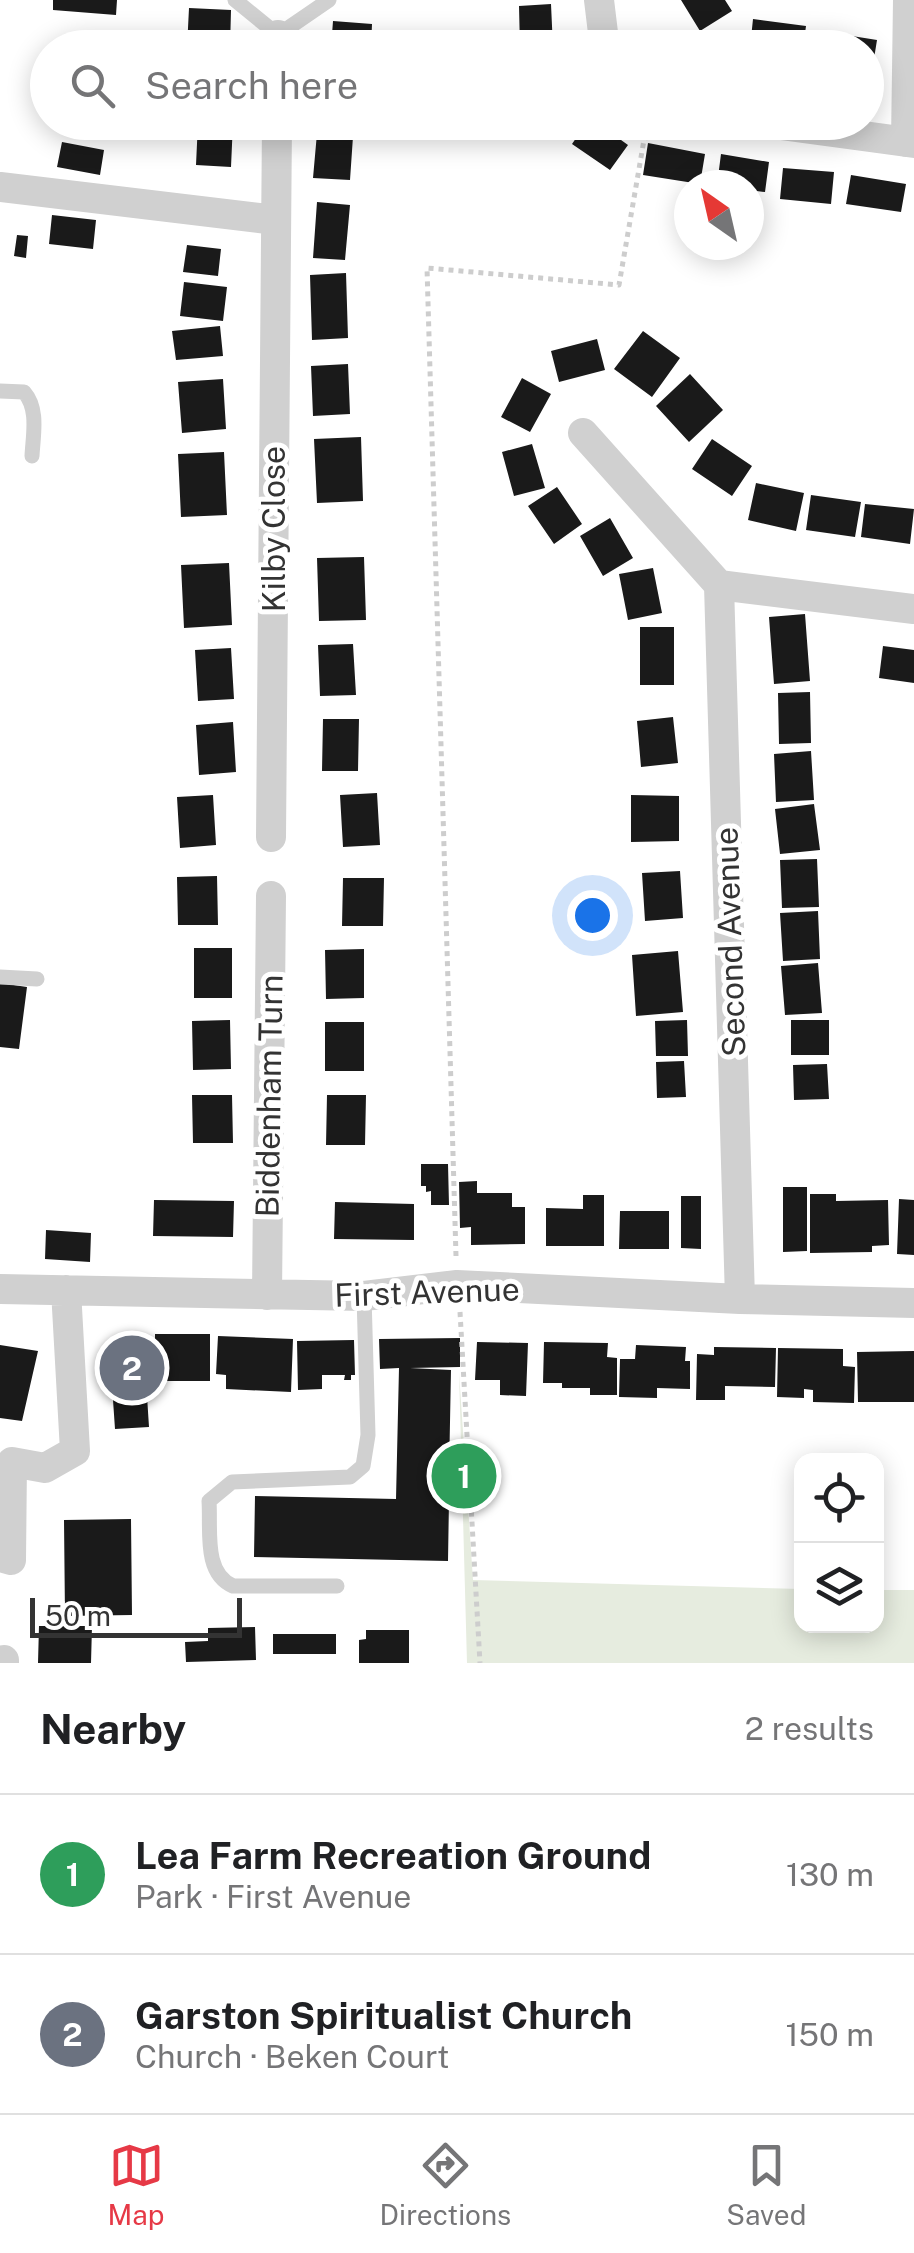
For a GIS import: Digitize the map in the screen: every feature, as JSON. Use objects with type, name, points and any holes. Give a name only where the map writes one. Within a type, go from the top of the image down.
[{"type":"street","points":[[598,0],[602,30]]},
{"type":"street","points":[[884,139],[910,142],[908,0]]},
{"type":"street","name":"Kilby Close","points":[[271,837],[277,140]]},
{"type":"street","points":[[0,187],[275,220]]},
{"type":"street","points":[[583,433],[719,585],[914,610]]},
{"type":"street","name":"Second Avenue","points":[[719,585],[740,1299]]},
{"type":"street","name":"Biddenham Turn","points":[[267,1295],[271,896]]},
{"type":"street","name":"First Avenue","points":[[0,1289],[364,1296],[457,1284],[740,1299],[914,1303]]},
{"type":"street","points":[[0,1558],[11,1560],[12,1462],[45,1468],[74,1451],[66,1290]]},
{"type":"lane","points":[[234,0],[266,30]]},
{"type":"lane","points":[[292,30],[329,0]]},
{"type":"lane","points":[[0,390],[24,392],[30,399],[34,410],[32,456]]},
{"type":"lane","points":[[0,977],[37,978]]},
{"type":"lane","points":[[337,1586],[233,1586],[221,1581],[213,1569],[209,1501],[232,1482],[350,1478],[363,1466],[368,1434],[364,1296]]},
{"type":"path","points":[[480,1663],[457,1284],[428,268],[619,285],[644,140]]},
{"type":"shaded area","points":[[459,1372],[473,1580],[794,1589],[794,1633],[884,1633],[884,1590],[914,1590],[914,1663],[467,1663]]},
{"type":"building","points":[[53,0],[117,0],[116,15],[53,10]]},
{"type":"building","points":[[681,0],[725,0],[732,11],[699,30]]},
{"type":"building","points":[[551,4],[552,30],[520,30],[519,6]]},
{"type":"building","points":[[189,8],[231,10],[230,30],[188,30]]},
{"type":"building","points":[[753,19],[806,26],[805,30],[752,30]]},
{"type":"building","points":[[333,21],[372,24],[372,30],[332,30]]},
{"type":"building","points":[[197,140],[232,140],[231,167],[196,165]]},
{"type":"building","points":[[316,140],[353,140],[350,180],[313,178]]},
{"type":"building","points":[[575,140],[621,140],[628,145],[610,170],[572,144]]},
{"type":"building","points":[[62,142],[104,150],[100,175],[57,167]]},
{"type":"building","points":[[648,143],[705,154],[702,170],[674,170],[674,180],[643,175]]},
{"type":"building","points":[[721,154],[769,162],[765,192],[764,170],[719,170]]},
{"type":"building","points":[[783,168],[834,172],[831,204],[780,199]]},
{"type":"building","points":[[851,175],[906,184],[901,212],[846,204]]},
{"type":"building","points":[[317,202],[350,205],[345,260],[313,258]]},
{"type":"building","points":[[52,215],[96,220],[93,249],[49,244]]},
{"type":"building","points":[[17,235],[28,236],[26,258],[14,256]]},
{"type":"building","points":[[187,245],[221,249],[218,276],[183,272]]},
{"type":"building","points":[[346,273],[348,338],[312,340],[310,275]]},
{"type":"building","points":[[184,282],[227,287],[223,321],[180,316]]},
{"type":"building","points":[[220,326],[223,356],[176,360],[172,331]]},
{"type":"building","points":[[643,331],[680,358],[652,397],[614,369]]},
{"type":"building","points":[[597,339],[605,370],[559,382],[551,351]]},
{"type":"building","points":[[348,364],[350,414],[313,416],[311,366]]},
{"type":"building","points":[[690,374],[723,410],[689,442],[656,406]]},
{"type":"building","points":[[522,378],[551,394],[530,432],[501,417]]},
{"type":"building","points":[[223,379],[226,429],[182,433],[178,382]]},
{"type":"building","points":[[361,437],[363,501],[317,503],[314,439]]},
{"type":"building","points":[[712,439],[752,466],[732,496],[692,469]]},
{"type":"building","points":[[532,444],[545,488],[514,496],[502,452]]},
{"type":"building","points":[[224,452],[227,515],[181,517],[178,454]]},
{"type":"building","points":[[756,483],[804,493],[796,531],[748,520]]},
{"type":"building","points":[[557,487],[582,524],[554,544],[528,506]]},
{"type":"building","points":[[811,495],[861,502],[855,537],[806,530]]},
{"type":"building","points":[[865,504],[914,509],[910,544],[861,537]]},
{"type":"building","points":[[610,518],[633,558],[603,576],[580,536]]},
{"type":"building","points":[[364,557],[366,620],[319,621],[317,558]]},
{"type":"building","points":[[229,563],[232,625],[184,628],[181,565]]},
{"type":"building","points":[[653,568],[662,613],[628,620],[619,574]]},
{"type":"building","points":[[805,614],[810,681],[774,684],[769,617]]},
{"type":"building","points":[[640,627],[674,627],[674,685],[640,685]]},
{"type":"building","points":[[353,644],[356,695],[320,696],[318,645]]},
{"type":"building","points":[[883,646],[914,650],[914,683],[879,678]]},
{"type":"building","points":[[231,648],[234,699],[198,701],[195,650]]},
{"type":"building","points":[[810,692],[811,743],[779,744],[778,693]]},
{"type":"building","points":[[673,717],[678,763],[641,767],[637,721]]},
{"type":"building","points":[[323,719],[359,719],[358,771],[322,771]]},
{"type":"building","points":[[233,722],[236,772],[199,775],[196,725]]},
{"type":"building","points":[[811,751],[814,800],[776,802],[774,754]]},
{"type":"building","points":[[377,793],[380,845],[343,847],[340,795]]},
{"type":"building","points":[[213,795],[216,845],[180,848],[177,797]]},
{"type":"building","points":[[631,795],[679,796],[679,841],[631,842]]},
{"type":"building","points":[[814,804],[820,850],[780,854],[775,809]]},
{"type":"building","points":[[817,859],[819,907],[782,908],[780,860]]},
{"type":"building","points":[[680,871],[683,918],[645,921],[642,873]]},
{"type":"building","points":[[217,876],[218,925],[178,925],[177,877]]},
{"type":"building","points":[[343,878],[384,878],[383,926],[342,926]]},
{"type":"building","points":[[818,911],[820,959],[783,961],[780,913]]},
{"type":"building","points":[[194,948],[232,948],[232,998],[194,998]]},
{"type":"building","points":[[364,949],[364,998],[326,999],[325,950]]},
{"type":"building","points":[[678,951],[683,1012],[636,1016],[632,955]]},
{"type":"building","points":[[818,963],[822,1013],[785,1015],[781,966]]},
{"type":"building","points":[[0,983],[27,987],[19,1049],[0,1047]]},
{"type":"building","points":[[230,1020],[231,1069],[193,1070],[192,1021]]},
{"type":"building","points":[[687,1020],[688,1056],[656,1056],[655,1021]]},
{"type":"building","points":[[791,1020],[829,1020],[829,1055],[791,1055]]},
{"type":"building","points":[[325,1022],[364,1022],[364,1071],[325,1071]]},
{"type":"building","points":[[684,1061],[686,1097],[657,1098],[656,1062]]},
{"type":"building","points":[[827,1064],[829,1099],[794,1100],[793,1065]]},
{"type":"building","points":[[192,1095],[232,1095],[233,1143],[193,1143]]},
{"type":"building","points":[[327,1095],[366,1095],[365,1145],[326,1145]]},
{"type":"building","points":[[421,1164],[448,1164],[449,1205],[431,1205],[431,1191],[426,1192],[426,1186],[421,1186]]},
{"type":"building","points":[[477,1181],[477,1193],[512,1193],[512,1207],[525,1207],[525,1244],[471,1245],[471,1227],[460,1228],[459,1182]]},
{"type":"building","points":[[783,1187],[807,1187],[807,1251],[783,1252]]},
{"type":"building","points":[[810,1194],[836,1194],[836,1201],[888,1200],[889,1245],[872,1246],[872,1252],[810,1253]]},
{"type":"building","points":[[583,1195],[604,1195],[604,1246],[546,1246],[546,1208],[583,1209]]},
{"type":"building","points":[[681,1196],[701,1196],[701,1249],[681,1248]]},
{"type":"building","points":[[899,1199],[914,1200],[914,1255],[897,1254]]},
{"type":"building","points":[[154,1200],[234,1201],[233,1237],[153,1236]]},
{"type":"building","points":[[335,1202],[414,1204],[414,1240],[334,1239]]},
{"type":"building","points":[[620,1211],[669,1211],[669,1249],[619,1249]]},
{"type":"building","points":[[46,1230],[91,1233],[90,1262],[45,1259]]},
{"type":"building","points":[[143,1334],[149,1427],[115,1429],[113,1400],[120,1399],[116,1336]]},
{"type":"building","points":[[155,1334],[210,1334],[210,1381],[165,1381],[165,1377],[155,1377]]},
{"type":"building","points":[[218,1336],[293,1339],[291,1392],[226,1389],[226,1375],[216,1374]]},
{"type":"building","points":[[460,1338],[460,1367],[410,1368],[451,1370],[449,1474],[439,1473],[438,1498],[449,1499],[448,1561],[254,1557],[255,1496],[396,1499],[399,1368],[380,1369],[379,1339]]},
{"type":"building","points":[[354,1340],[355,1375],[351,1375],[351,1380],[344,1380],[345,1375],[322,1375],[322,1389],[298,1390],[297,1341]]},
{"type":"building","points":[[477,1342],[528,1343],[526,1396],[500,1395],[500,1380],[475,1380]]},
{"type":"building","points":[[544,1342],[608,1343],[607,1357],[617,1358],[617,1395],[590,1395],[590,1388],[543,1383]]},
{"type":"building","points":[[0,1345],[38,1351],[22,1421],[0,1418]]},
{"type":"building","points":[[636,1345],[686,1347],[690,1389],[657,1388],[657,1398],[619,1397],[620,1359],[635,1359]]},
{"type":"building","points":[[714,1347],[776,1348],[775,1387],[725,1386],[725,1400],[696,1400],[697,1354],[714,1355]]},
{"type":"building","points":[[778,1348],[843,1349],[843,1366],[855,1367],[854,1403],[813,1402],[813,1390],[804,1389],[804,1398],[777,1397]]},
{"type":"building","points":[[914,1351],[914,1402],[858,1402],[857,1352]]},
{"type":"building","points":[[131,1519],[132,1615],[65,1616],[64,1520]]},
{"type":"building","points":[[39,1626],[92,1626],[91,1663],[38,1663]]},
{"type":"building","points":[[255,1627],[256,1660],[186,1662],[185,1642],[208,1641],[208,1628]]},
{"type":"building","points":[[366,1630],[409,1630],[409,1663],[359,1663],[359,1640],[366,1639]]},
{"type":"building","points":[[273,1634],[336,1634],[336,1654],[273,1654]]},
{"type":"place","name":"Garston Spiritualist Church","points":[[132,1368]]},
{"type":"place","name":"Lea Farm Recreation Ground","points":[[464,1476]]}]
